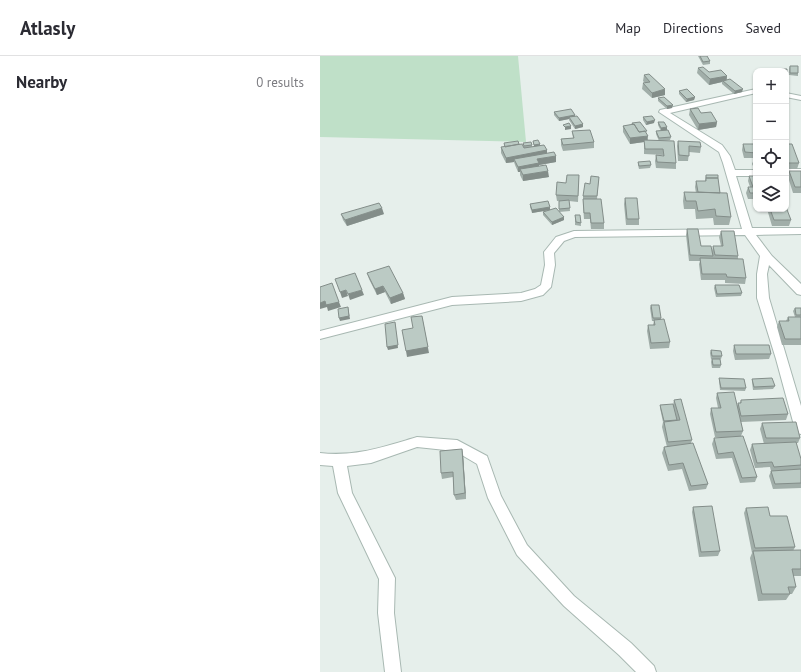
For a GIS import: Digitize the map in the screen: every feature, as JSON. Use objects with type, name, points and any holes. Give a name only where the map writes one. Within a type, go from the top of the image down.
[{"type":"street","points":[[753,92],[663,112],[724,151],[751,236],[801,291]]},
{"type":"street","points":[[789,96],[801,98]]},
{"type":"street","points":[[789,172],[801,172]]},
{"type":"street","points":[[730,173],[753,173]]},
{"type":"street","points":[[320,335],[452,301],[522,297],[539,292],[546,287],[550,265],[549,252],[560,239],[574,234],[801,231]]},
{"type":"street","points":[[766,254],[762,274],[763,298],[782,359],[801,429]]},
{"type":"street","points":[[320,459],[339,461],[371,457],[417,442],[457,446],[482,460],[495,498],[522,550],[569,601],[625,649],[648,672]]},
{"type":"street","points":[[339,461],[345,493],[387,578],[386,613],[393,672]]},
{"type":"green space","points":[[320,56],[518,56],[526,142],[320,137]]},
{"type":"building","points":[[700,56],[707,56],[710,61],[703,62]]},
{"type":"building","points":[[790,66],[798,66],[798,73],[790,73]]},
{"type":"building","points":[[703,67],[709,72],[721,70],[727,76],[710,79],[698,68]]},
{"type":"building","points":[[649,74],[665,89],[652,93],[643,83],[650,82],[644,75]]},
{"type":"building","points":[[730,79],[743,89],[735,91],[723,81]]},
{"type":"building","points":[[687,89],[695,97],[687,99],[679,91]]},
{"type":"building","points":[[664,97],[673,105],[667,106],[658,98]]},
{"type":"building","points":[[698,108],[701,113],[711,112],[717,122],[699,124],[690,109]]},
{"type":"building","points":[[571,109],[575,115],[559,118],[554,112]]},
{"type":"building","points":[[577,116],[583,124],[575,126],[569,117]]},
{"type":"building","points":[[652,116],[655,120],[647,122],[643,117]]},
{"type":"building","points":[[640,122],[647,131],[639,132],[632,123]]},
{"type":"building","points":[[658,122],[664,122],[667,127],[661,128]]},
{"type":"building","points":[[569,123],[571,126],[565,127],[563,125]]},
{"type":"building","points":[[634,124],[639,132],[645,131],[648,136],[630,138],[623,126]]},
{"type":"building","points":[[590,130],[594,142],[563,145],[561,139],[574,138],[572,131]]},
{"type":"building","points":[[668,130],[671,137],[659,138],[656,131]]},
{"type":"building","points":[[538,140],[540,144],[534,145],[533,141]]},
{"type":"building","points":[[644,140],[674,141],[676,163],[657,162],[656,155],[664,156],[663,149],[645,149]]},
{"type":"building","points":[[518,141],[519,144],[505,147],[504,143]]},
{"type":"building","points":[[678,141],[700,142],[701,147],[689,146],[689,156],[679,155]]},
{"type":"building","points":[[531,142],[532,145],[524,146],[523,143]]},
{"type":"building","points":[[522,144],[524,148],[544,145],[547,150],[506,158],[501,147]]},
{"type":"building","points":[[743,144],[753,144],[753,153],[745,152]]},
{"type":"building","points":[[789,144],[792,144],[799,163],[789,163]]},
{"type":"building","points":[[554,152],[556,156],[537,159],[539,163],[518,167],[514,159]]},
{"type":"building","points":[[650,161],[651,165],[639,166],[638,162]]},
{"type":"building","points":[[546,165],[548,171],[523,175],[520,169]]},
{"type":"building","points":[[789,171],[801,171],[801,187],[795,187]]},
{"type":"building","points":[[567,175],[579,175],[578,196],[556,195],[557,182],[566,183]]},
{"type":"building","points":[[706,175],[718,175],[718,178],[706,178]]},
{"type":"building","points":[[591,176],[599,177],[597,196],[583,196],[585,183],[590,184]]},
{"type":"building","points":[[749,176],[753,176],[753,187]]},
{"type":"building","points":[[706,178],[718,178],[720,193],[698,192],[696,181],[706,181]]},
{"type":"building","points":[[748,187],[753,187],[753,193],[750,193]]},
{"type":"building","points":[[684,192],[727,193],[731,217],[716,216],[715,209],[698,211],[696,201],[686,201]]},
{"type":"building","points":[[625,198],[637,198],[639,219],[627,219]]},
{"type":"building","points":[[583,199],[601,199],[604,223],[591,223],[590,213],[584,213]]},
{"type":"building","points":[[569,200],[570,208],[559,209],[559,201]]},
{"type":"building","points":[[548,201],[550,207],[532,210],[530,204]]},
{"type":"building","points":[[379,203],[382,208],[345,220],[341,214]]},
{"type":"building","points":[[556,208],[564,217],[552,222],[543,212]]},
{"type":"building","points":[[771,212],[788,212],[791,220],[774,220]]},
{"type":"building","points":[[575,215],[580,215],[581,223],[576,222]]},
{"type":"building","points":[[687,229],[698,229],[701,246],[711,246],[713,256],[690,255]]},
{"type":"building","points":[[721,231],[734,231],[738,256],[715,255],[713,246],[723,246]]},
{"type":"building","points":[[700,258],[743,259],[746,278],[727,277],[726,274],[702,274]]},
{"type":"building","points":[[389,266],[403,293],[390,298],[383,286],[375,289],[367,273]]},
{"type":"building","points":[[355,273],[362,290],[348,294],[346,290],[340,292],[335,279]]},
{"type":"building","points":[[332,283],[339,302],[326,305],[325,301],[320,303],[320,287]]},
{"type":"building","points":[[715,285],[739,285],[742,293],[717,294]]},
{"type":"building","points":[[651,305],[659,305],[661,318],[653,318]]},
{"type":"building","points":[[348,307],[349,316],[339,318],[338,309]]},
{"type":"building","points":[[795,308],[801,308],[801,315],[796,315]]},
{"type":"building","points":[[422,316],[428,347],[406,351],[402,330],[413,328],[411,317]]},
{"type":"building","points":[[788,317],[801,317],[801,339],[785,339],[779,321],[789,321]]},
{"type":"building","points":[[664,319],[670,342],[651,343],[648,325],[655,325],[654,320]]},
{"type":"building","points":[[395,322],[398,345],[387,347],[385,324]]},
{"type":"building","points":[[734,345],[769,345],[771,354],[736,354]]},
{"type":"building","points":[[711,350],[721,351],[722,356],[712,356]]},
{"type":"building","points":[[712,359],[720,359],[721,365],[713,365]]},
{"type":"building","points":[[719,378],[744,379],[746,388],[721,388]]},
{"type":"building","points":[[772,378],[775,386],[754,387],[752,379]]},
{"type":"building","points":[[734,392],[743,431],[716,432],[711,408],[721,408],[717,393]]},
{"type":"building","points":[[783,398],[788,414],[741,416],[738,403],[741,403],[741,400]]},
{"type":"building","points":[[681,399],[692,440],[668,442],[664,422],[680,420],[674,400]]},
{"type":"building","points":[[673,404],[677,420],[664,421],[660,405]]},
{"type":"building","points":[[796,422],[800,438],[766,438],[762,423]]},
{"type":"building","points":[[743,436],[757,477],[742,478],[733,452],[718,454],[714,438]]},
{"type":"building","points":[[796,442],[801,459],[801,465],[774,467],[772,462],[757,463],[752,444]]},
{"type":"building","points":[[693,443],[708,484],[691,486],[683,463],[669,465],[664,447]]},
{"type":"building","points":[[462,449],[465,493],[454,495],[453,472],[441,473],[440,451]]},
{"type":"building","points":[[801,469],[801,483],[775,484],[771,471]]},
{"type":"building","points":[[712,506],[720,551],[701,552],[693,507]]},
{"type":"building","points":[[768,507],[770,516],[787,516],[795,547],[755,548],[746,508]]},
{"type":"building","points":[[801,550],[801,569],[792,569],[796,587],[788,587],[790,594],[762,594],[753,551]]}]
